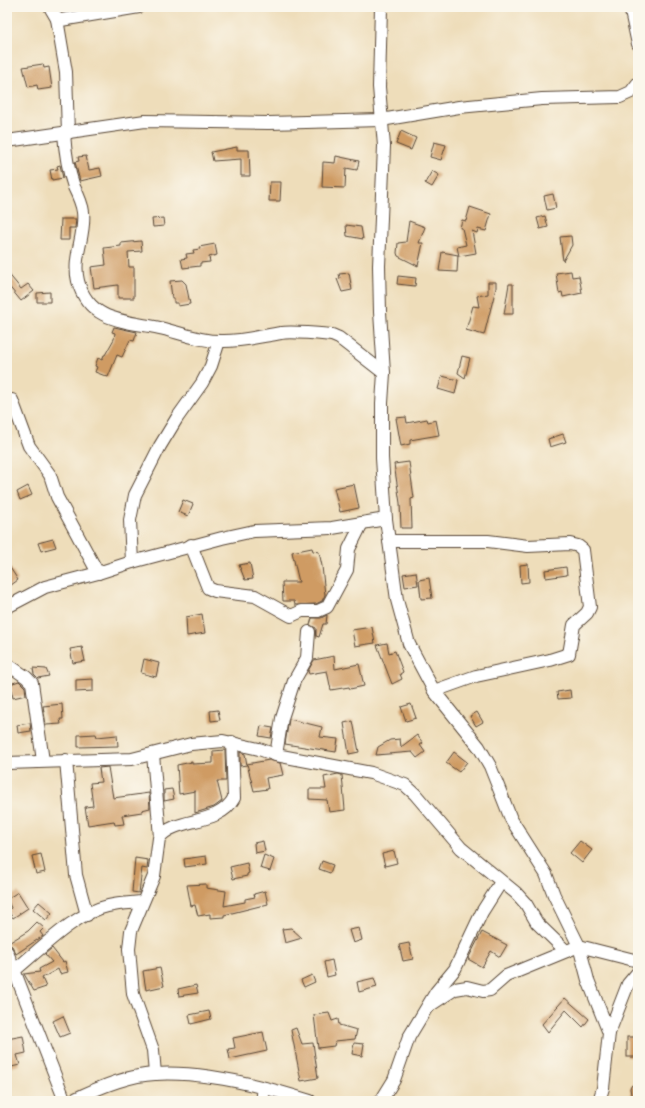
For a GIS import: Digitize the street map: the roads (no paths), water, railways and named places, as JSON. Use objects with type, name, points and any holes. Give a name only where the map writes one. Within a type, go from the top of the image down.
[{"type":"street","points":[[50,7],[57,19],[66,72],[65,148],[71,176],[83,210],[83,230],[79,241],[76,266],[78,281],[84,294],[94,308],[108,317],[124,322],[219,341],[243,340],[284,332],[332,335],[339,338],[384,373]]},
{"type":"street","points":[[57,19],[67,20],[137,7]]},
{"type":"street","points":[[381,7],[379,87],[384,146],[380,312],[384,373],[382,403],[382,458],[386,519],[397,600],[409,644],[434,691],[464,727],[490,766],[511,819],[546,874],[554,895],[580,946],[588,980],[609,1033]]},
{"type":"street","points":[[630,7],[638,44]]},
{"type":"street","points":[[7,141],[159,120],[269,122],[381,120],[459,107],[542,99],[620,97],[631,92],[638,83]]},
{"type":"street","points":[[132,562],[130,520],[135,495],[163,441],[202,383],[211,366],[219,341]]},
{"type":"street","points":[[12,400],[29,446],[50,475],[57,497],[98,574]]},
{"type":"street","points":[[7,606],[46,587],[98,574],[132,562],[191,545],[254,531],[332,528],[386,519]]},
{"type":"street","points":[[191,545],[208,588],[215,591],[255,596],[291,616],[302,611],[318,611],[327,607],[347,570],[349,549],[362,522]]},
{"type":"street","points":[[389,541],[488,541],[528,546],[570,544],[578,546],[583,550],[590,607],[587,613],[574,625],[569,654],[476,676],[434,691]]},
{"type":"street","points":[[276,755],[282,718],[294,681],[307,658],[309,632]]},
{"type":"street","points":[[7,664],[29,679],[33,688],[43,761]]},
{"type":"street","points":[[7,763],[126,759],[206,742],[232,742],[276,755],[371,773],[405,785],[415,794],[461,848],[516,893],[526,904],[537,923],[566,951]]},
{"type":"street","points":[[160,837],[163,833],[172,828],[208,819],[232,802],[235,793],[232,742]]},
{"type":"street","points":[[153,754],[160,837],[154,876],[142,902],[132,931],[130,941],[130,976],[133,994],[153,1050],[155,1074]]},
{"type":"street","points":[[66,760],[76,875],[87,915]]},
{"type":"street","points":[[382,1101],[390,1088],[405,1045],[424,1009],[455,969],[482,912],[501,882]]},
{"type":"street","points":[[15,970],[67,927],[87,915],[108,906],[142,902]]},
{"type":"street","points":[[424,1009],[455,989],[467,987],[487,991],[506,976],[580,946],[638,961]]},
{"type":"street","points":[[7,952],[65,1101]]},
{"type":"street","points":[[599,1101],[603,1088],[609,1033],[628,984],[638,972]]},
{"type":"street","points":[[72,1101],[96,1089],[155,1074],[210,1076],[264,1088],[310,1101]]},
{"type":"street","points":[[262,1101],[264,1088]]}]
